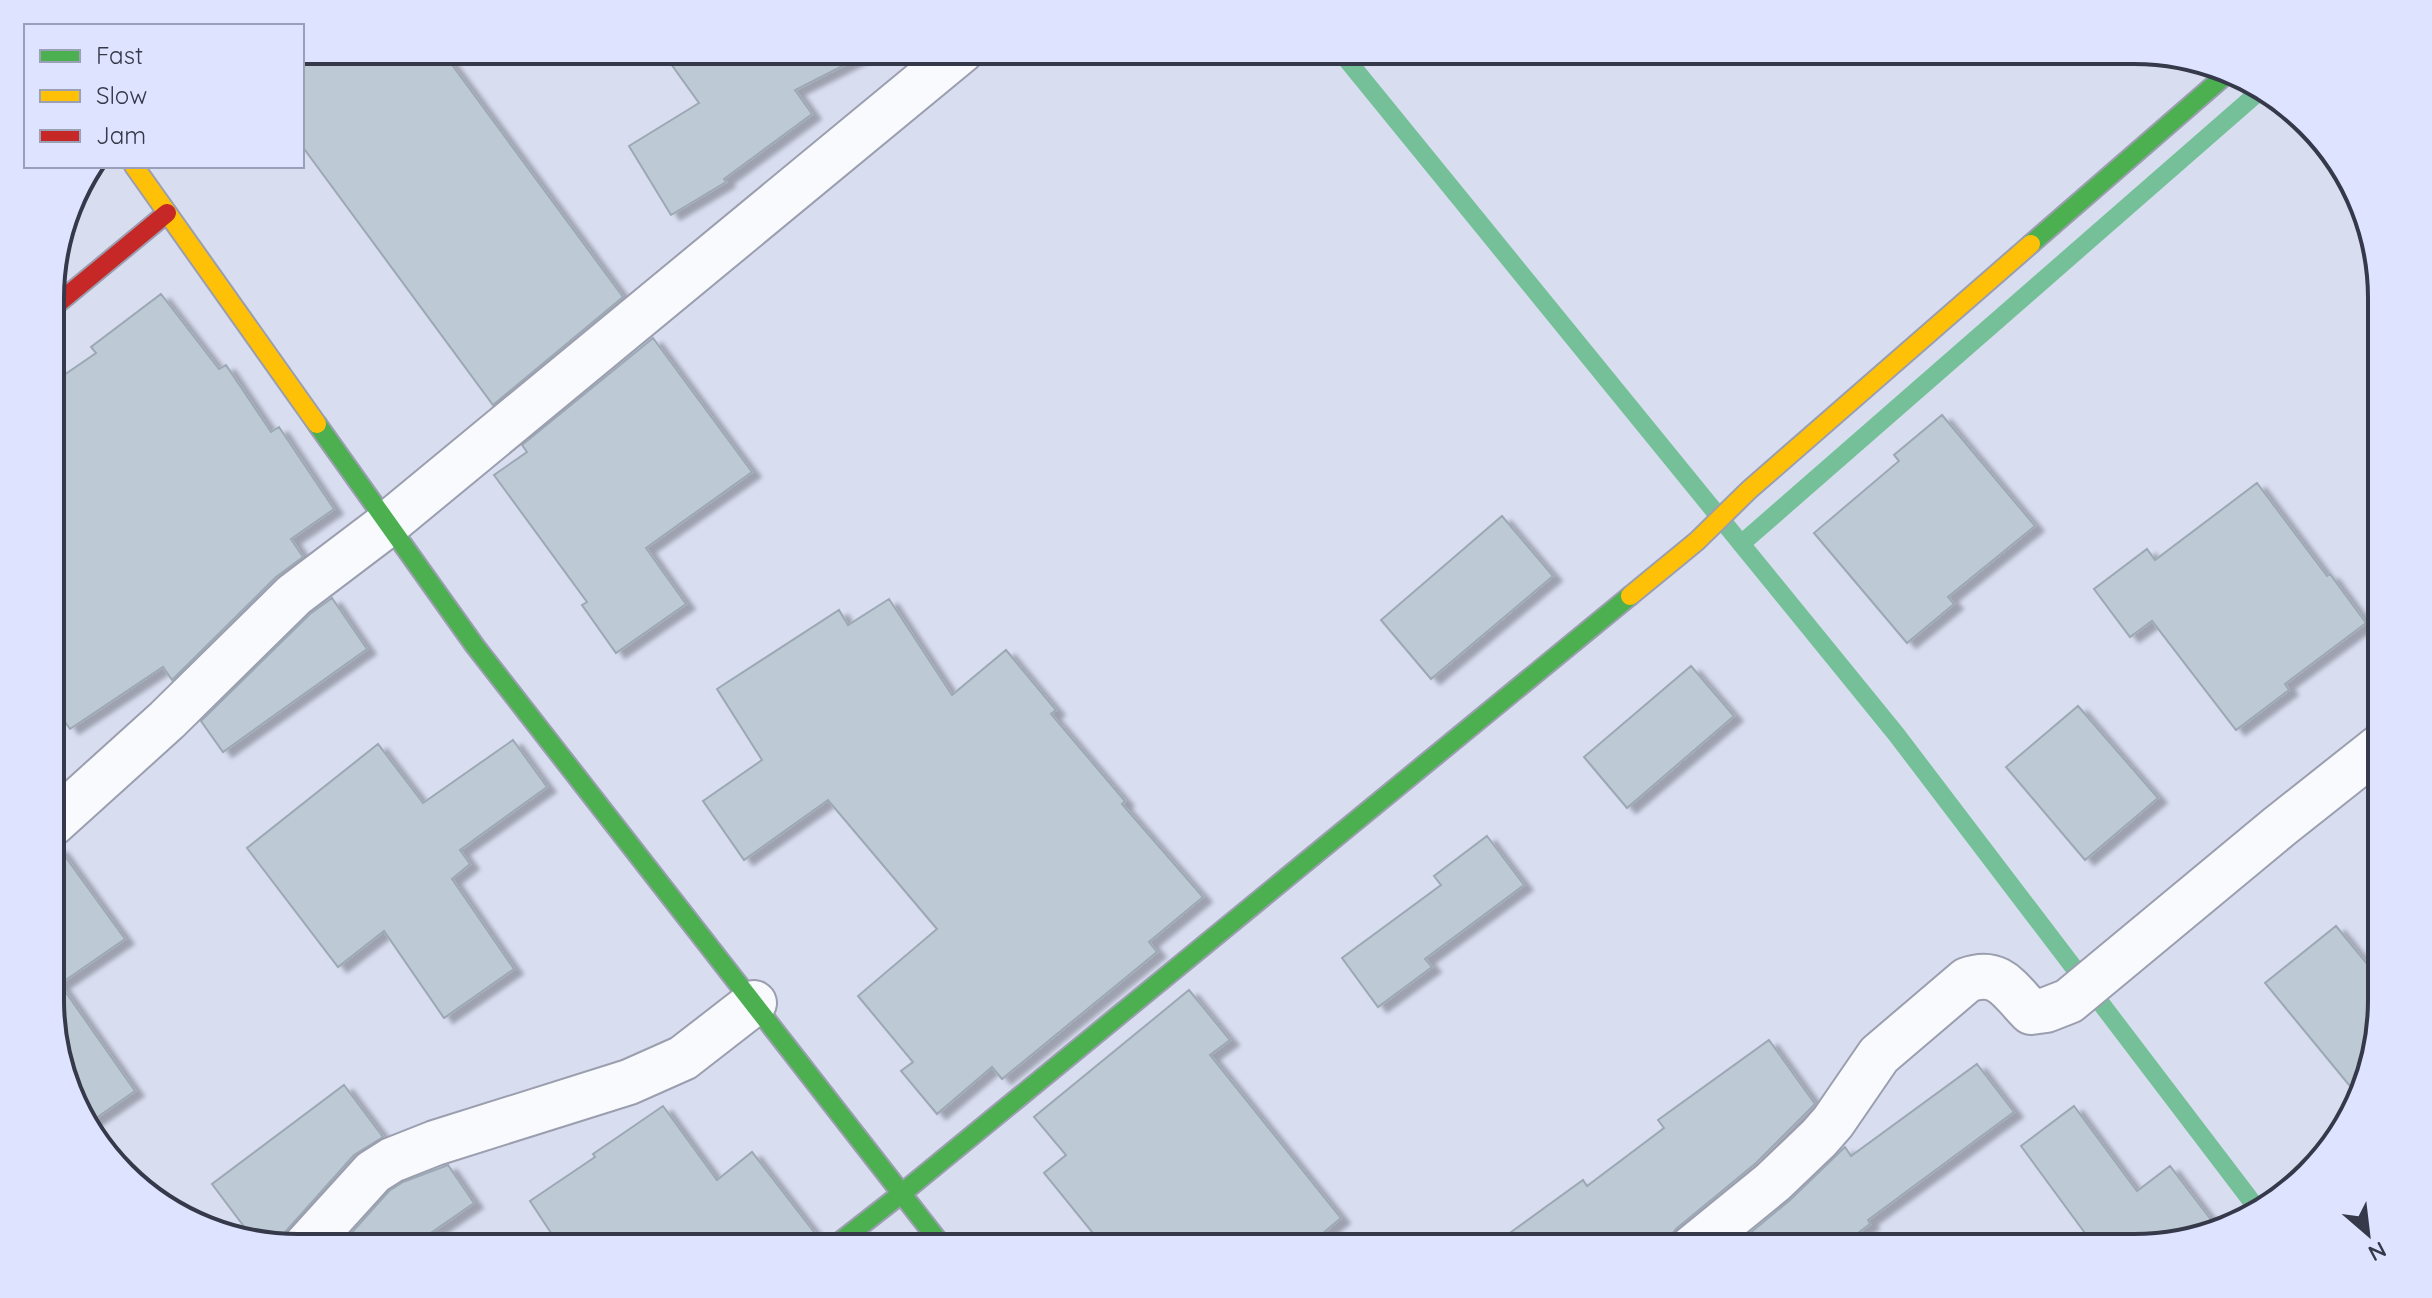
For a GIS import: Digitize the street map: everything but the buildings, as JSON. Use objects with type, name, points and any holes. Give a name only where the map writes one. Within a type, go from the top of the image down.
[{"type":"street","points":[[64,813],[167,720],[294,595],[389,523],[945,64]]},
{"type":"street","points":[[850,1234],[1697,541],[1749,490],[2219,80]]},
{"type":"street","points":[[135,168],[475,646],[933,1234]]},
{"type":"street","points":[[65,297],[167,213]]},
{"type":"street","points":[[1710,1233],[1773,1182],[1819,1138],[1879,1055],[1967,980],[1983,974],[1998,978],[2031,1012],[2059,1006],[2089,986],[2368,756]]},
{"type":"street","points":[[317,1234],[373,1172],[392,1160],[435,1143],[629,1082],[683,1058],[754,1003]]},
{"type":"waterway","points":[[1350,64],[1896,734],[2252,1202]]},
{"type":"waterway","points":[[1741,544],[2253,97]]},
{"type":"traffic: fast","points":[[2031,244],[2219,80]]},
{"type":"traffic: fast","points":[[317,424],[475,646],[933,1234]]},
{"type":"traffic: fast","points":[[850,1234],[1630,596]]},
{"type":"traffic: slow","points":[[135,168],[317,424]]},
{"type":"traffic: slow","points":[[1630,596],[1697,541],[1749,490],[2031,244]]},
{"type":"traffic: jam","points":[[65,297],[167,213]]}]
